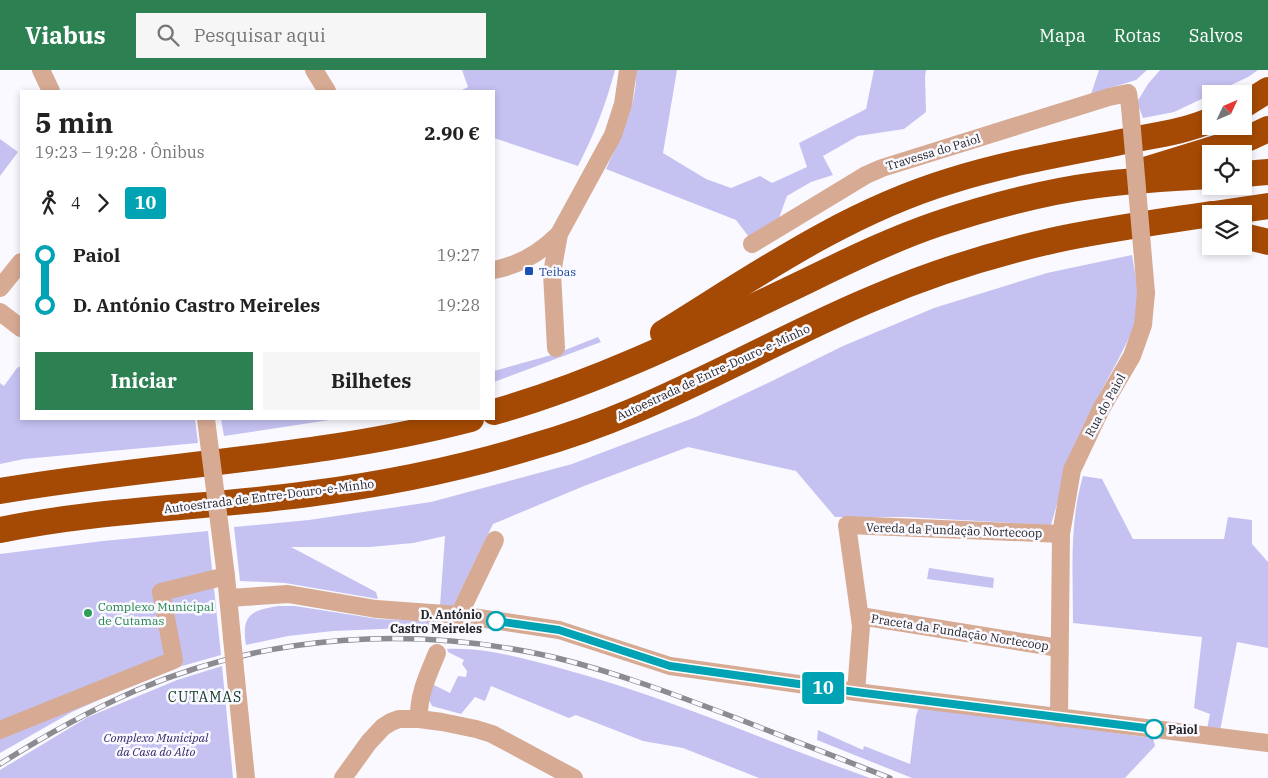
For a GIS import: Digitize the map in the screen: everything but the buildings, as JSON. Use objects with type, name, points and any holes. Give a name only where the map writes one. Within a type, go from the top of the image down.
[{"type":"highway","points":[[1252,100],[1268,90]]},
{"type":"highway","points":[[590,378],[806,244],[858,216],[886,204],[948,181],[982,172],[1043,157],[1175,131],[1202,123]]},
{"type":"highway","points":[[495,412],[531,401],[663,348],[876,249],[936,224],[1007,204],[1096,185],[1249,138],[1268,129]]},
{"type":"highway","points":[[1252,173],[1268,172]]},
{"type":"highway","points":[[1096,185],[1202,177]]},
{"type":"highway","name":"Autoestrada de Entre-Douro-e-Minho","points":[[1252,208],[1268,206]]},
{"type":"highway","name":"Autoestrada de Entre-Douro-e-Minho","points":[[0,530],[85,518],[316,493],[386,482],[484,460],[564,437],[631,412],[874,298],[928,277],[985,258],[1047,242],[1101,231],[1202,216]]},
{"type":"highway","points":[[1159,222],[1202,228]]},
{"type":"highway","points":[[1252,238],[1268,242]]},
{"type":"highway","points":[[0,491],[54,482],[233,461],[354,444],[420,432],[467,420]]},
{"type":"street","points":[[41,70],[51,90]]},
{"type":"street","points":[[314,70],[326,90]]},
{"type":"street","points":[[495,270],[532,257],[544,249],[559,234],[613,135],[623,104],[628,70]]},
{"type":"street","name":"Travessa do Paiol","points":[[752,244],[866,175],[882,168],[1109,97],[1129,100]]},
{"type":"street","name":"Rua do Paiol","points":[[1058,718],[1061,534],[1072,470],[1101,409],[1132,356],[1143,325],[1146,293],[1129,100]]},
{"type":"street","points":[[556,348],[552,273],[559,234]]},
{"type":"street","points":[[0,288],[20,263]]},
{"type":"street","points":[[0,312],[20,327]]},
{"type":"street","points":[[206,420],[229,598],[246,778]]},
{"type":"street","name":"Vereda da Fundação Nortecoop","points":[[860,616],[847,525],[1061,534]]},
{"type":"street","points":[[459,615],[495,540]]},
{"type":"street","points":[[0,730],[174,660],[161,592],[226,576]]},
{"type":"street","points":[[229,598],[288,594],[376,609],[459,615],[559,630],[670,666],[856,692],[1268,743]]},
{"type":"street","points":[[856,692],[861,626],[860,616]]},
{"type":"street","name":"Praceta da Fundação Nortecoop","points":[[860,616],[1060,648]]},
{"type":"street","points":[[419,719],[418,705],[421,691],[437,653]]},
{"type":"street","points":[[342,778],[369,742],[383,727],[399,719],[419,719],[476,729],[492,734],[574,778]]},
{"type":"green space","points":[[462,70],[615,70],[599,119],[578,166],[495,138],[495,90],[462,90],[468,87]]},
{"type":"green space","points":[[635,70],[677,70],[663,153],[706,179],[731,188],[760,176],[772,183],[807,167],[799,143],[866,109],[874,70],[926,70],[926,112],[904,129],[858,136],[823,156],[833,175],[811,182],[787,196],[779,218],[749,237],[736,220],[606,169],[622,134],[635,93]]},
{"type":"green space","points":[[1099,70],[1147,70],[1136,80],[1091,94]]},
{"type":"green space","points":[[1160,70],[1258,70],[1231,85],[1202,85],[1202,99],[1174,112],[1143,118],[1137,102],[1148,84]]},
{"type":"green space","points":[[0,139],[18,152],[0,176]]},
{"type":"green space","points":[[1132,255],[1139,296],[1137,322],[1074,445],[1051,525],[907,517],[835,517],[796,471],[688,447],[584,486],[493,524],[452,609],[440,606],[445,536],[413,543],[370,547],[291,547],[376,592],[378,599],[285,583],[240,581],[234,527],[309,520],[431,502],[572,464],[696,417],[843,346],[934,308],[1047,273]]},
{"type":"green space","points":[[598,337],[601,342],[495,382],[495,371],[555,354]]},
{"type":"green space","points":[[20,366],[20,420],[195,420],[198,443],[24,459],[0,464],[0,383],[4,386]]},
{"type":"green space","points":[[221,420],[329,420],[224,436]]},
{"type":"green space","points":[[1083,476],[1102,479],[1133,539],[1224,539],[1228,517],[1252,520],[1252,544],[1268,562],[1268,648],[1237,642],[1220,731],[1207,729],[1210,714],[1194,708],[1202,637],[1073,623],[1072,567],[1074,530]]},
{"type":"green space","points":[[208,531],[221,655],[161,672],[72,712],[0,753],[0,554],[103,541]]},
{"type":"green space","points":[[929,568],[994,578],[993,588],[927,579]]},
{"type":"green space","points":[[279,606],[295,606],[378,619],[433,621],[430,627],[333,631],[288,636],[246,645],[245,627],[250,616],[255,612]]},
{"type":"green space","points":[[447,649],[505,654],[602,680],[679,706],[870,778],[759,778],[683,748],[643,741],[576,715],[569,718],[491,686],[485,701],[475,697],[461,714],[432,706],[428,698],[432,684],[450,693],[458,676],[466,677],[467,671],[462,664],[464,660],[448,652]]},
{"type":"green space","name":"Complexo Municipal da Casa do Alto","points":[[222,666],[233,778],[0,778],[0,770],[88,717],[177,680]]},
{"type":"green space","points":[[919,707],[1153,738],[1155,746],[1125,778],[912,778],[817,740],[818,730],[863,750],[864,746],[910,764],[916,716]]},
{"type":"railway","points":[[0,764],[102,706],[187,671],[238,657],[290,647],[342,640],[395,639],[448,641],[500,647],[576,663],[691,701],[890,778]]},
{"type":"bus line","name":"10","points":[[496,621],[559,630],[670,666],[856,692],[1154,729]]},
{"type":"place","name":"Teibas","points":[[529,271]]},
{"type":"place","name":"Complexo Municipal de Cutamas","points":[[88,613]]},
{"type":"place","name":"D. António Castro Meireles","points":[[496,621]]},
{"type":"place","name":"Paiol","points":[[1154,729]]},
{"type":"district","name":"CUTAMAS","points":[[205,697]]}]
